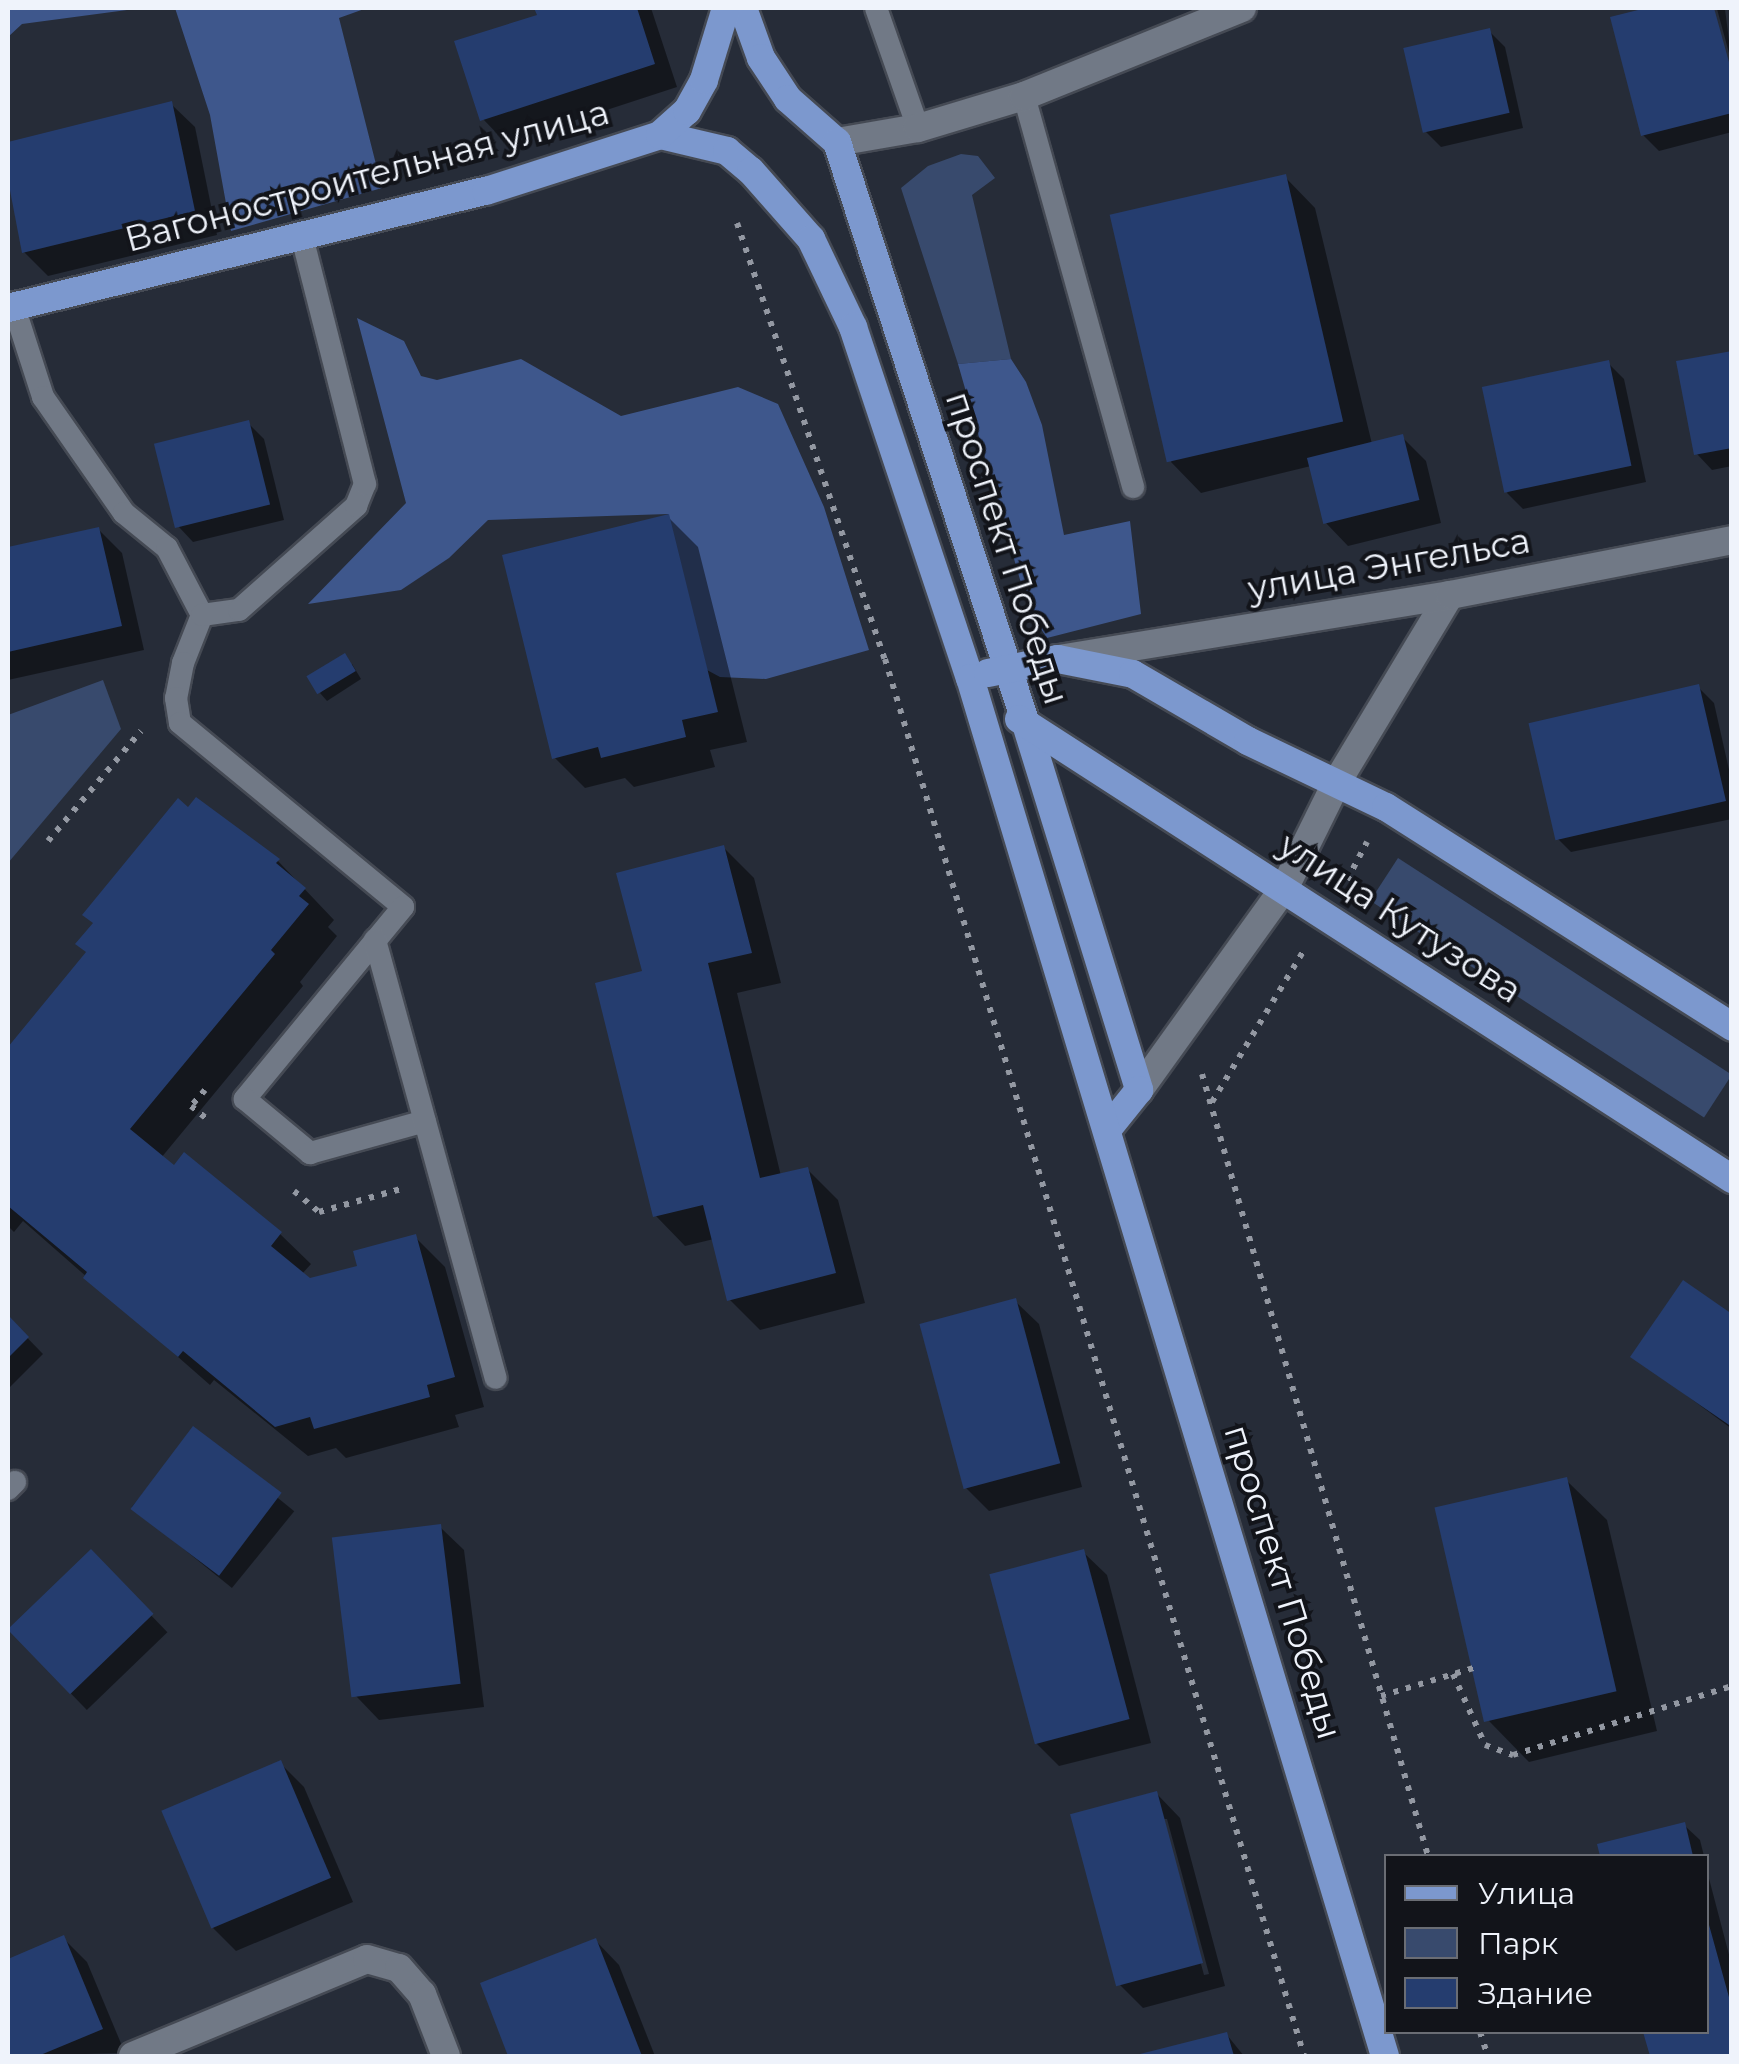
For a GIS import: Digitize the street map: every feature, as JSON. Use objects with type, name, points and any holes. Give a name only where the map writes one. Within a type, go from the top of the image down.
[{"type":"main road","name":"Вагоностроительная улица","points":[[11,308],[486,191],[660,136],[687,111],[704,80],[726,8]]},
{"type":"main road","points":[[744,8],[761,58],[788,100],[837,142]]},
{"type":"main road","name":"проспект Победы","points":[[660,136],[728,150],[811,239],[853,327],[970,678],[1386,2056]]},
{"type":"main road","name":"проспект Победы","points":[[837,142],[1004,668],[1026,724],[1139,1090]]},
{"type":"main road","points":[[970,678],[1058,659],[1133,674],[1248,742],[1386,807],[1732,1027]]},
{"type":"main road","name":"улица Кутузова","points":[[970,678],[1026,724],[1732,1178]]},
{"type":"main road","points":[[1106,1130],[1139,1090]]},
{"type":"street","points":[[837,142],[918,128],[1024,96],[1242,8]]},
{"type":"street","name":"улица Энгельса","points":[[1058,659],[1450,595],[1732,540]]},
{"type":"street","points":[[1139,1090],[1285,888],[1337,782],[1450,595]]},
{"type":"street","points":[[133,2056],[367,1959],[399,1968],[422,1994],[446,2056]]},
{"type":"lane","points":[[876,8],[918,128]]},
{"type":"lane","points":[[1024,96],[1133,487]]},
{"type":"lane","points":[[202,615],[239,610],[356,506],[365,484],[302,236]]},
{"type":"lane","points":[[11,308],[43,397],[124,513],[166,548],[202,615],[183,663],[176,698],[180,723],[403,907],[244,1099],[310,1153],[425,1121]]},
{"type":"lane","points":[[375,940],[496,1378]]},
{"type":"path","points":[[735,217],[885,659],[1304,2056]]},
{"type":"path","points":[[48,840],[142,730]]},
{"type":"path","points":[[1187,1025],[1427,1854]]},
{"type":"path","points":[[319,1212],[441,1178]]},
{"type":"path","points":[[1381,1696],[1474,1668]]},
{"type":"path","points":[[1452,1674],[1485,1745],[1513,1756],[1732,1686]]},
{"type":"green space","points":[[961,154],[978,156],[995,178],[972,195],[1011,359],[958,364],[901,188],[928,166]]},
{"type":"green space","points":[[103,680],[121,729],[8,863],[8,715]]},
{"type":"green space","points":[[1398,858],[1732,1075],[1704,1118],[1370,901]]},
{"type":"shaded area","points":[[8,8],[142,8],[22,24],[8,37]]},
{"type":"shaded area","points":[[175,8],[367,8],[339,18],[382,188],[231,231],[210,115]]},
{"type":"shaded area","points":[[357,318],[404,341],[421,376],[437,380],[521,359],[621,416],[738,387],[778,404],[824,507],[869,650],[766,679],[720,677],[707,670],[668,514],[488,520],[449,558],[401,590],[308,604],[406,503]]},
{"type":"shaded area","points":[[1011,359],[1026,382],[1042,425],[1064,535],[1130,521],[1141,614],[1047,638],[1029,611],[958,364]]},
{"type":"building","points":[[534,8],[637,8],[655,64],[480,121],[454,41],[537,15]]},
{"type":"building","points":[[1646,8],[1714,8],[1732,73],[1732,113],[1641,136],[1610,17]]},
{"type":"building","points":[[1490,28],[1510,113],[1423,133],[1403,48]]},
{"type":"building","points":[[172,101],[195,211],[22,253],[8,180],[8,142]]},
{"type":"building","points":[[1286,174],[1343,421],[1167,462],[1110,215]]},
{"type":"building","points":[[1732,351],[1732,448],[1694,455],[1676,361]]},
{"type":"building","points":[[1609,360],[1631,466],[1504,493],[1482,387]]},
{"type":"building","points":[[249,420],[270,504],[175,528],[154,444]]},
{"type":"building","points":[[1403,434],[1419,500],[1323,524],[1307,458]]},
{"type":"building","points":[[669,514],[718,712],[682,720],[686,737],[601,758],[598,747],[552,759],[502,555]]},
{"type":"building","points":[[99,527],[122,626],[8,652],[8,547]]},
{"type":"building","points":[[345,653],[356,671],[317,694],[306,676]]},
{"type":"building","points":[[1699,684],[1726,801],[1555,840],[1528,723]]},
{"type":"building","points":[[196,797],[280,859],[276,863],[306,888],[299,896],[309,904],[271,950],[275,954],[130,1129],[174,1165],[184,1152],[282,1232],[271,1246],[310,1278],[357,1266],[353,1251],[416,1234],[455,1377],[427,1385],[430,1397],[314,1429],[310,1417],[275,1427],[183,1351],[178,1357],[83,1278],[87,1272],[8,1206],[8,1047],[86,952],[75,944],[93,923],[82,915],[178,798],[188,807]]},
{"type":"building","points":[[724,845],[752,953],[708,963],[760,1178],[808,1167],[836,1273],[727,1301],[703,1205],[653,1217],[595,983],[642,971],[616,873]]},
{"type":"building","points":[[1683,1280],[1732,1314],[1732,1427],[1630,1357]]},
{"type":"building","points":[[1016,1298],[1060,1463],[964,1489],[919,1324]]},
{"type":"building","points":[[8,1315],[29,1337],[8,1358]]},
{"type":"building","points":[[193,1426],[282,1493],[219,1576],[130,1509]]},
{"type":"building","points":[[1567,1477],[1616,1691],[1484,1722],[1434,1508]]},
{"type":"building","points":[[441,1524],[461,1684],[351,1697],[332,1537]]},
{"type":"building","points":[[91,1549],[154,1614],[70,1694],[8,1629]]},
{"type":"building","points":[[1084,1549],[1130,1719],[1035,1744],[989,1574]]},
{"type":"building","points":[[281,1760],[331,1878],[211,1929],[161,1811]]},
{"type":"building","points":[[1157,1791],[1203,1963],[1116,1986],[1070,1814]]},
{"type":"building","points":[[1685,1822],[1693,1854],[1600,1854],[1597,1844]]},
{"type":"building","points":[[1709,1925],[1732,2008],[1732,2056],[1650,2056],[1644,2034],[1709,2034]]},
{"type":"building","points":[[64,1935],[103,2029],[38,2056],[8,2056],[8,1959]]},
{"type":"building","points":[[596,1938],[642,2056],[508,2056],[480,1983]]},
{"type":"building","points":[[1227,2032],[1234,2056],[1136,2056],[1136,2055]]}]
